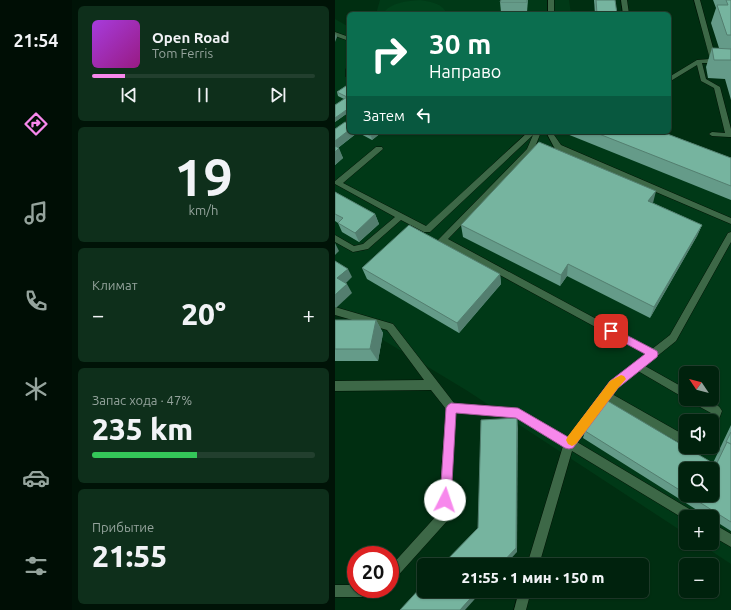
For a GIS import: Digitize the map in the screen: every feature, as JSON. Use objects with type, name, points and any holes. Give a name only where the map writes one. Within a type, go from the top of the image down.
[{"type":"lane","points":[[551,0],[551,12]]},
{"type":"lane","points":[[624,0],[626,12]]},
{"type":"lane","points":[[697,0],[713,61]]},
{"type":"lane","points":[[335,34],[347,38]]},
{"type":"lane","points":[[699,61],[703,80],[717,87],[729,135],[712,134]]},
{"type":"lane","points":[[671,79],[699,61],[731,61]]},
{"type":"lane","points":[[379,149],[338,183],[427,230],[530,134]]},
{"type":"lane","points":[[537,134],[530,150],[443,240],[653,354]]},
{"type":"lane","points":[[550,134],[558,147],[731,221]]},
{"type":"lane","points":[[335,238],[353,249],[365,247],[401,216]]},
{"type":"lane","points":[[535,558],[569,444],[614,384],[673,338],[731,235]]},
{"type":"lane","points":[[335,311],[390,328],[451,408],[444,516],[399,566]]},
{"type":"lane","points":[[637,366],[679,390]]},
{"type":"lane","points":[[335,386],[434,385]]},
{"type":"lane","points":[[605,396],[679,438]]},
{"type":"lane","points":[[708,406],[717,411],[716,414]]},
{"type":"lane","points":[[451,408],[518,413],[680,510]]},
{"type":"lane","points":[[719,533],[731,540]]},
{"type":"lane","points":[[335,591],[347,591]]},
{"type":"lane","points":[[520,610],[523,598]]},
{"type":"shaded area","points":[[380,0],[569,0],[571,12],[377,12]]},
{"type":"shaded area","points":[[420,0],[432,2],[442,7],[446,12],[384,12],[390,7],[405,2]]},
{"type":"shaded area","points":[[335,19],[347,26],[347,134],[639,134],[731,167],[731,564],[710,550],[719,550],[719,510],[679,510],[679,529],[466,390],[335,311]]},
{"type":"building","points":[[501,0],[527,0],[527,2],[500,2]]},
{"type":"building","points":[[596,0],[615,0],[617,12],[597,12]]},
{"type":"building","points":[[726,0],[731,0],[731,35],[727,35],[717,5],[728,5]]},
{"type":"building","points":[[712,48],[731,49],[731,60],[714,60]]},
{"type":"building","points":[[347,85],[347,97],[337,92]]},
{"type":"building","points":[[347,97],[347,109],[335,118],[335,105]]},
{"type":"building","points":[[345,122],[347,123],[347,132],[335,141],[335,129]]},
{"type":"building","points":[[599,134],[667,134],[731,158],[731,186]]},
{"type":"building","points":[[539,142],[656,191],[648,201],[702,225],[654,307],[568,264],[561,275],[461,225]]},
{"type":"building","points":[[335,146],[339,148],[335,152]]},
{"type":"building","points":[[335,192],[375,214],[355,233],[338,223],[343,218],[335,214]]},
{"type":"building","points":[[409,225],[500,274],[457,323],[362,268]]},
{"type":"building","points":[[335,261],[348,269],[337,278],[347,284],[335,295]]},
{"type":"building","points":[[335,320],[376,320],[370,349],[335,349]]},
{"type":"building","points":[[606,400],[679,443],[679,454],[697,454],[711,462],[679,462],[679,490],[585,431]]},
{"type":"building","points":[[517,418],[516,548],[507,558],[449,558],[478,528],[481,420]]},
{"type":"building","points":[[731,432],[731,444],[726,442]]},
{"type":"building","points":[[727,442],[731,444],[731,522],[719,514],[719,510],[712,510],[699,502],[719,502],[719,462],[717,462]]},
{"type":"building","points":[[417,592],[417,598],[471,598],[460,610],[400,610]]},
{"type":"slow traffic","points":[[572,440],[614,384],[621,379]]},
{"type":"route","points":[[445,500],[451,408],[518,413],[569,444],[614,384],[653,354],[611,331]]}]
